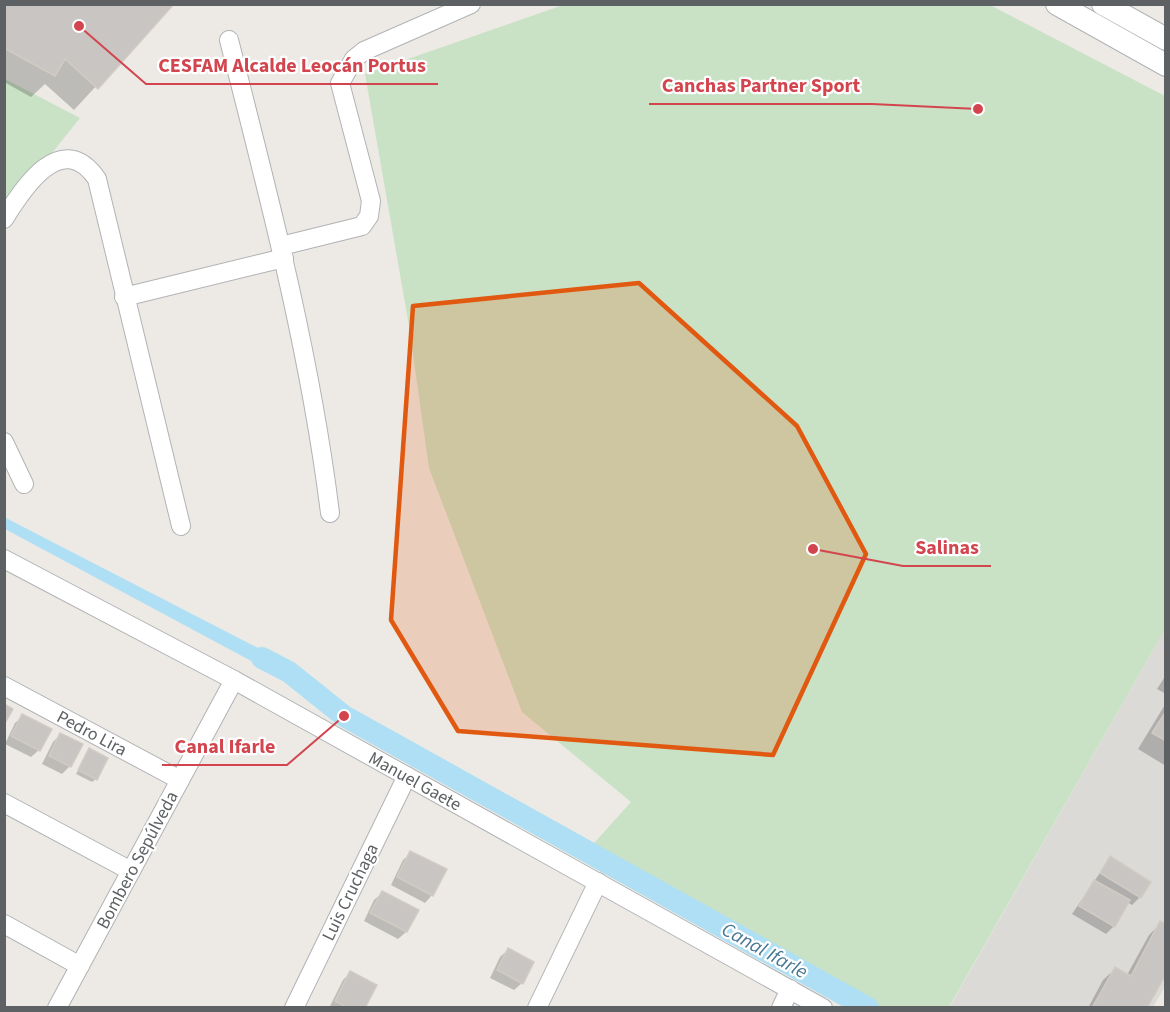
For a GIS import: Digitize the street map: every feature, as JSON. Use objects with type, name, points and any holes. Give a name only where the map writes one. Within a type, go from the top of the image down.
[{"type":"street","points":[[124,297],[283,252],[363,226],[369,216],[371,201],[340,83],[354,59],[376,45],[471,4]]},
{"type":"street","points":[[1057,4],[1166,65]]},
{"type":"street","points":[[1103,4],[1166,39]]},
{"type":"street","points":[[229,40],[283,252],[309,372],[330,513]]},
{"type":"street","points":[[4,219],[21,189],[37,172],[59,162],[72,160],[86,166],[101,188],[124,297],[181,526]]},
{"type":"street","points":[[4,442],[24,484]]},
{"type":"street","name":"Manuel Gaete","points":[[4,558],[234,680],[823,1008]]},
{"type":"street","name":"Bombero Sepúlveda","points":[[57,1008],[234,680]]},
{"type":"street","name":"Pedro Lira","points":[[4,686],[180,780]]},
{"type":"street","name":"Luis Cruchaga","points":[[294,1008],[407,776]]},
{"type":"street","points":[[4,803],[131,871]]},
{"type":"street","points":[[537,1008],[598,882]]},
{"type":"street","points":[[4,924],[80,966]]},
{"type":"street","points":[[781,1008],[790,989]]},
{"type":"highlighted area","points":[[639,283],[797,426],[866,554],[773,755],[458,731],[391,620],[413,306]]},
{"type":"shaded area","points":[[1165,629],[1166,985],[1153,1007],[949,1008]]},
{"type":"green space","points":[[988,4],[1165,96],[1165,629],[949,1007],[875,1007],[587,851],[631,802],[522,712],[429,468],[409,326],[365,74],[563,5]]},
{"type":"green space","points":[[5,79],[80,118],[5,212]]},
{"type":"water","points":[[4,517],[292,666],[285,679],[5,529]]},
{"type":"building","points":[[4,4],[174,4],[98,89],[65,59],[55,76],[4,48]]},
{"type":"building","points":[[4,704],[13,709],[4,725]]},
{"type":"building","points":[[1166,711],[1166,741],[1152,733]]},
{"type":"building","points":[[22,714],[52,729],[40,751],[11,736]]},
{"type":"building","points":[[60,733],[83,744],[71,767],[49,756]]},
{"type":"building","points":[[89,748],[108,758],[97,780],[78,770]]},
{"type":"building","points":[[410,851],[447,869],[433,896],[397,877]]},
{"type":"building","points":[[1110,856],[1151,882],[1141,898],[1100,873]]},
{"type":"building","points":[[1094,880],[1130,900],[1115,927],[1079,906]]},
{"type":"building","points":[[382,891],[419,910],[407,932],[370,913]]},
{"type":"building","points":[[1160,921],[1166,924],[1166,974],[1147,1008],[1092,1008],[1115,967],[1131,976]]},
{"type":"building","points":[[508,948],[534,962],[523,984],[497,970]]},
{"type":"building","points":[[350,971],[377,985],[365,1008],[348,1008],[335,1001]]},
{"type":"waterway","name":"Canal Ifarle","points":[[262,658],[289,672],[344,716],[868,1008]]},
{"type":"place","name":"CESFAM Alcalde Leocán Portus","points":[[79,26]]},
{"type":"place","name":"Canchas Partner Sport","points":[[978,109]]},
{"type":"place","name":"Salinas","points":[[813,549]]},
{"type":"place","name":"Canal Ifarle","points":[[344,716]]}]
